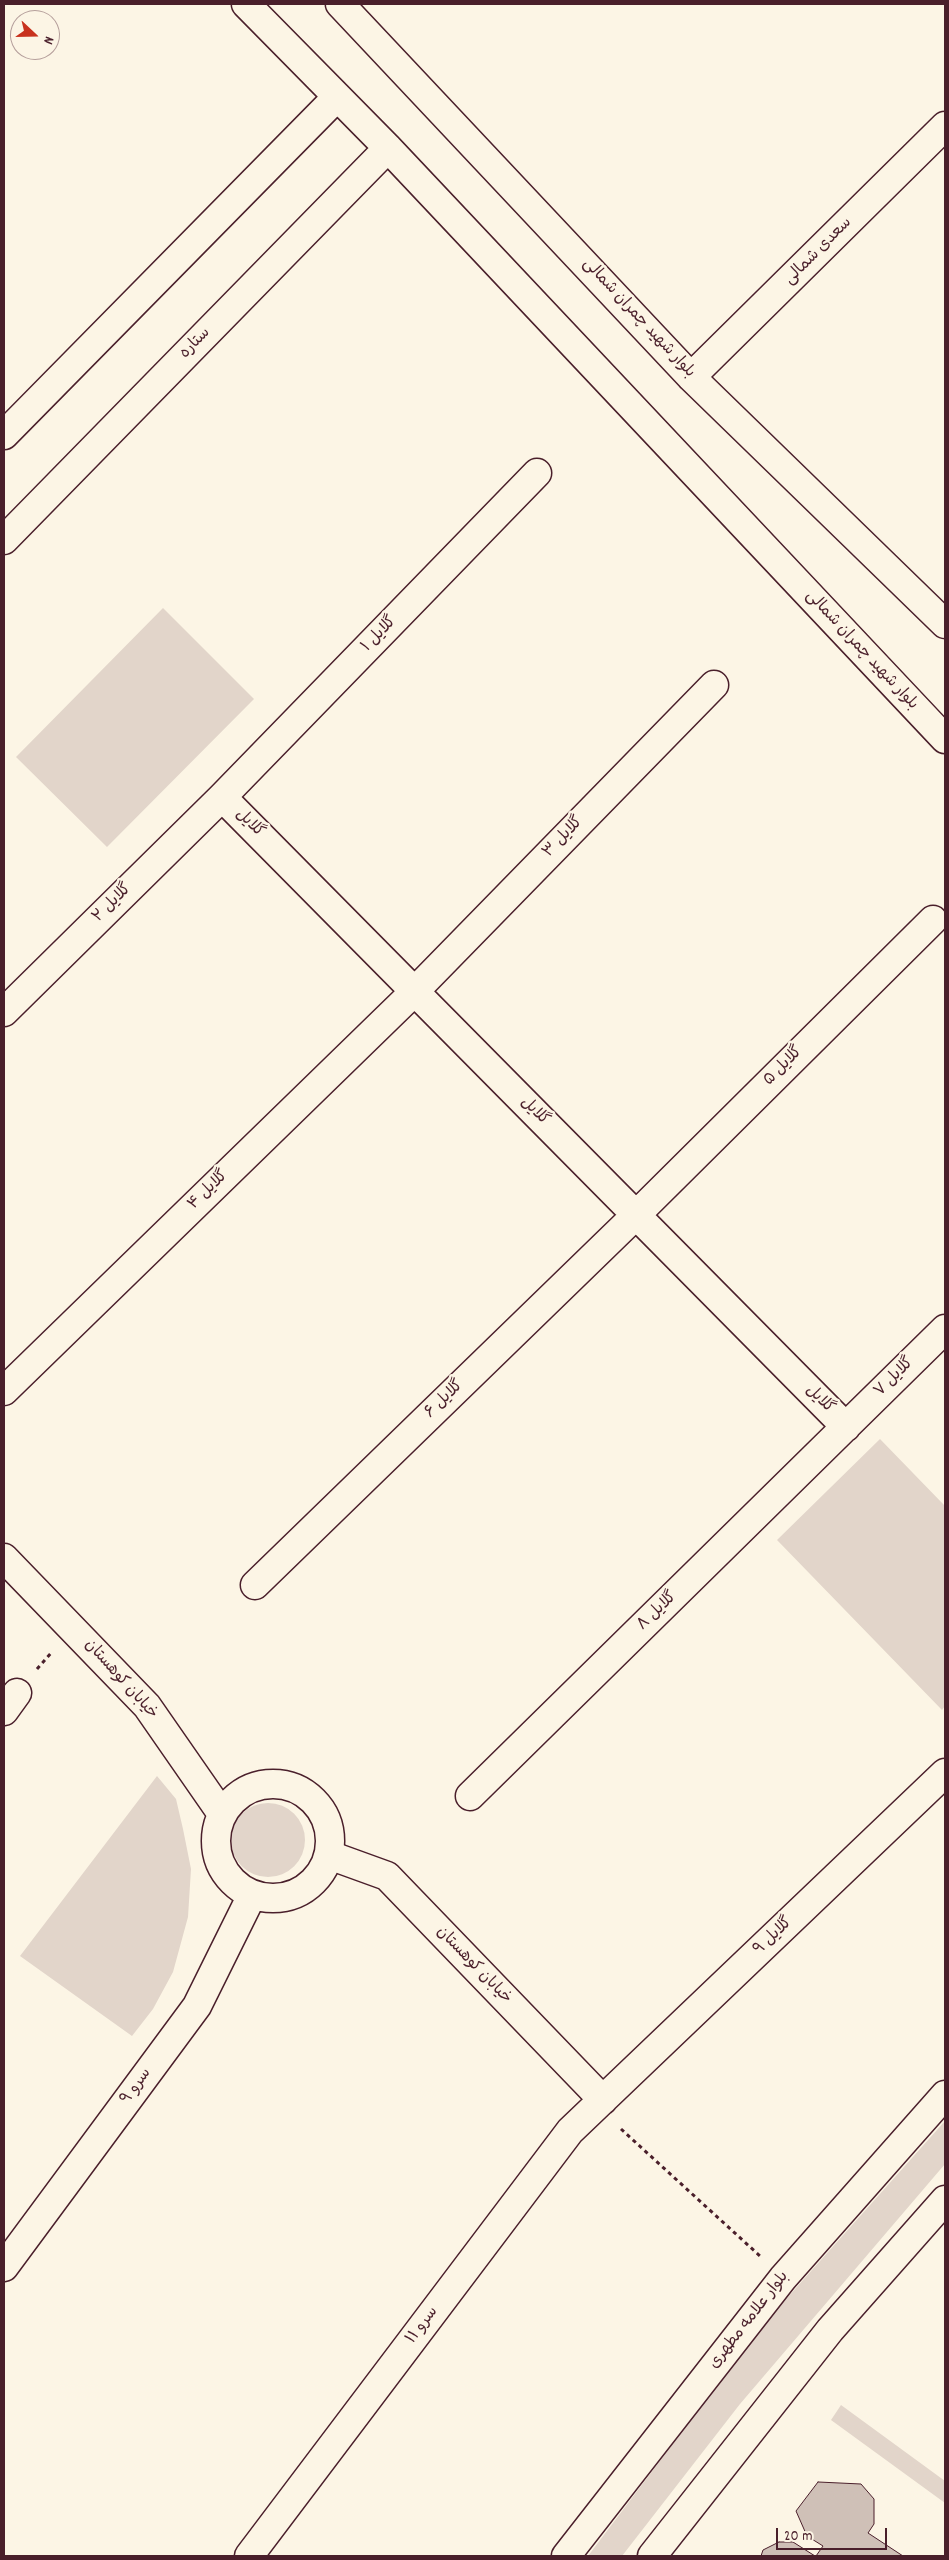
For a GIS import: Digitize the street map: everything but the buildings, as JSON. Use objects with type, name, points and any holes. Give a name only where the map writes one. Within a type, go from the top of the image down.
[{"type":"street","points":[[4,435],[337,97],[246,4]]},
{"type":"street","name":"بلوار شهید چمران شمالی","points":[[340,4],[691,377],[945,624]]},
{"type":"street","name":"بلوار شهید چمران شمالی","points":[[337,97],[388,148],[945,739]]},
{"type":"street","name":"سعدی شمالی","points":[[691,377],[945,126]]},
{"type":"street","name":"ستاره","points":[[4,540],[388,148]]},
{"type":"street","name":"گلایل ۱","points":[[222,797],[537,473]]},
{"type":"street","name":"گلایل ۳","points":[[414,992],[714,685]]},
{"type":"street","name":"گلایل","points":[[222,797],[846,1427]]},
{"type":"street","name":"گلایل ۲","points":[[4,1012],[222,797]]},
{"type":"street","name":"گلایل ۵","points":[[636,1215],[933,920]]},
{"type":"street","name":"گلایل ۴","points":[[4,1391],[414,992]]},
{"type":"street","name":"گلایل ۶","points":[[255,1585],[636,1215]]},
{"type":"street","name":"گلایل ۷","points":[[846,1427],[945,1328]]},
{"type":"street","name":"گلایل ۸","points":[[470,1796],[846,1427]]},
{"type":"street","name":"خیابان کوهستان","points":[[4,1558],[147,1706],[222,1814]]},
{"type":"street","name":"گلایل ۹","points":[[600,2103],[945,1773]]},
{"type":"street","points":[[266,1784],[285,1784],[302,1791],[316,1802],[326,1818],[331,1836],[329,1855],[322,1873],[308,1888],[291,1897],[271,1900],[252,1895],[236,1885],[223,1870],[216,1852],[216,1833],[222,1814],[233,1799],[249,1789],[266,1784]]},
{"type":"street","name":"خیابان کوهستان","points":[[329,1855],[387,1876],[600,2103]]},
{"type":"street","name":"سرو ۹","points":[[4,2267],[196,2006],[252,1895]]},
{"type":"street","name":"بلوار علامه مطهری","points":[[566,2556],[784,2278],[945,2094]]},
{"type":"street","name":"سرو ۱۱","points":[[249,2556],[570,2131],[600,2103]]},
{"type":"street","points":[[652,2556],[830,2330],[945,2200]]},
{"type":"path","points":[[11,1702],[72,1629]]},
{"type":"path","points":[[600,2103],[784,2278]]},
{"type":"shaded area","points":[[163,608],[254,699],[107,847],[16,757]]},
{"type":"shaded area","points":[[880,1439],[945,1506],[945,1706],[942,1710],[777,1540]]},
{"type":"shaded area","points":[[157,1776],[176,1799],[183,1829],[191,1869],[188,1917],[173,1972],[153,2009],[132,2036],[20,1956]]},
{"type":"shaded area","points":[[268,1803],[282,1806],[294,1814],[302,1826],[305,1840],[302,1854],[294,1866],[282,1874],[268,1877],[254,1874],[242,1866],[234,1854],[231,1840],[234,1826],[242,1814],[254,1806]]},
{"type":"shaded area","points":[[945,2121],[945,2164],[740,2404],[622,2556],[588,2556],[762,2326]]},
{"type":"shaded area","points":[[841,2405],[945,2481],[945,2503],[831,2420]]}]
